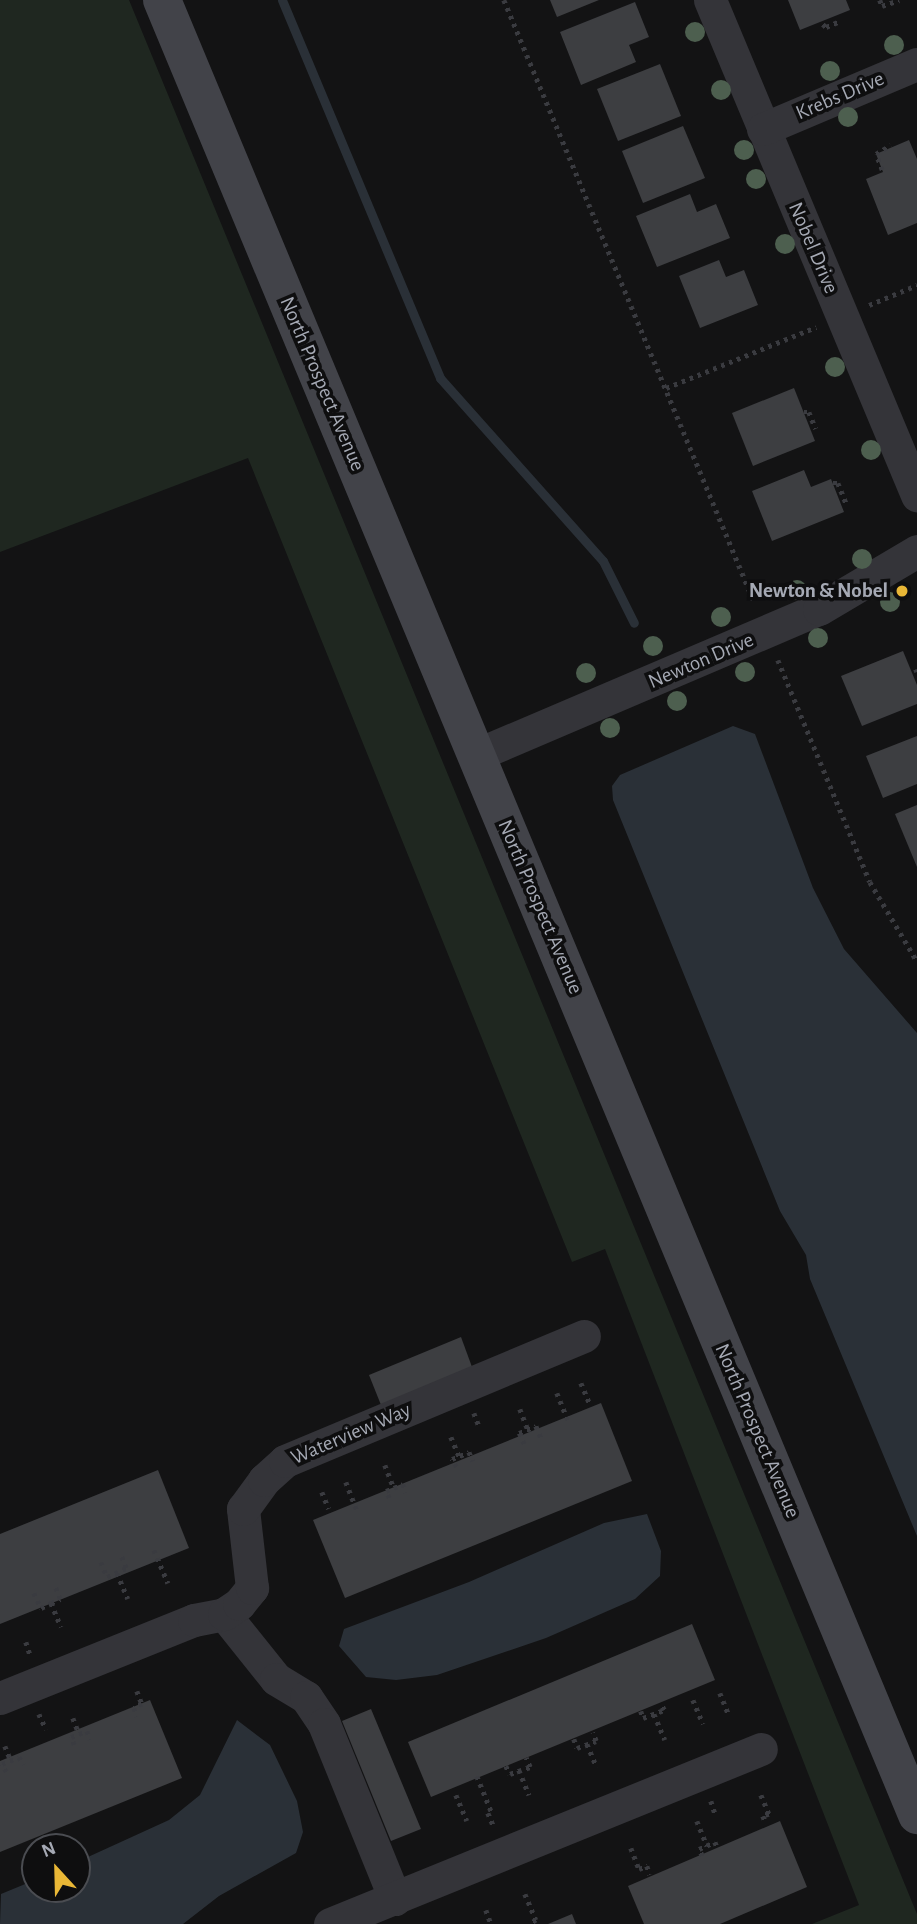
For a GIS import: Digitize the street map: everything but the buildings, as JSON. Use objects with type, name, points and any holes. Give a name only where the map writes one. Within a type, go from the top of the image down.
[{"type":"street","name":"North Prospect Avenue","points":[[162,0],[917,1815]]},
{"type":"street","name":"Nobel Drive","points":[[710,0],[917,495]]},
{"type":"street","name":"Krebs Drive","points":[[763,129],[917,64]]},
{"type":"street","name":"Newton Drive","points":[[476,755],[819,609],[917,551]]},
{"type":"street","name":"Waterview Way","points":[[224,1614],[252,1588],[243,1509],[264,1480],[285,1461],[584,1336]]},
{"type":"street","points":[[0,1698],[194,1620],[224,1614],[276,1679],[306,1697],[324,1724],[395,1899]]},
{"type":"street","points":[[330,1924],[761,1749]]},
{"type":"path","points":[[504,0],[756,607]]},
{"type":"path","points":[[880,0],[882,6],[900,0]]},
{"type":"path","points":[[823,24],[825,27],[840,21]]},
{"type":"path","points":[[882,170],[876,154],[891,145]]},
{"type":"path","points":[[857,310],[917,285]]},
{"type":"path","points":[[666,388],[822,324]]},
{"type":"path","points":[[804,412],[810,412],[816,429]]},
{"type":"path","points":[[833,484],[838,483],[846,503]]},
{"type":"path","points":[[774,649],[870,882],[917,961]]},
{"type":"path","points":[[580,1383],[590,1404]]},
{"type":"path","points":[[557,1393],[569,1422]]},
{"type":"path","points":[[520,1409],[528,1430]]},
{"type":"path","points":[[524,1444],[519,1433],[536,1426],[541,1438]]},
{"type":"path","points":[[451,1437],[459,1456]]},
{"type":"path","points":[[456,1467],[452,1459],[469,1452],[473,1461]]},
{"type":"path","points":[[385,1465],[394,1488]]},
{"type":"path","points":[[346,1482],[358,1513]]},
{"type":"path","points":[[389,1499],[386,1491],[403,1484],[406,1493]]},
{"type":"path","points":[[322,1492],[329,1510]]},
{"type":"path","points":[[154,1550],[168,1583]]},
{"type":"path","points":[[101,1562],[107,1577],[127,1569],[120,1553]]},
{"type":"path","points":[[117,1573],[128,1599]]},
{"type":"path","points":[[34,1593],[41,1608],[60,1599],[54,1584]]},
{"type":"path","points":[[51,1603],[61,1627]]},
{"type":"path","points":[[137,1692],[142,1704],[134,1708],[137,1717]]},
{"type":"path","points":[[720,1693],[728,1713]]},
{"type":"path","points":[[693,1700],[703,1724]]},
{"type":"path","points":[[641,1711],[643,1718],[664,1710],[661,1704]]},
{"type":"path","points":[[654,1714],[665,1740]]},
{"type":"path","points":[[72,1718],[79,1734]]},
{"type":"path","points":[[74,1745],[71,1737],[79,1734],[88,1731],[90,1739]]},
{"type":"path","points":[[574,1740],[577,1748],[596,1741],[593,1733]]},
{"type":"path","points":[[587,1744],[597,1768]]},
{"type":"path","points":[[5,1746],[11,1761]]},
{"type":"path","points":[[6,1772],[2,1764],[19,1756],[23,1765]]},
{"type":"path","points":[[506,1766],[510,1774],[530,1767],[526,1758]]},
{"type":"path","points":[[519,1770],[530,1795]]},
{"type":"path","points":[[477,1776],[491,1811]]},
{"type":"path","points":[[456,1795],[467,1821]]},
{"type":"path","points":[[761,1795],[769,1814],[763,1816],[766,1823]]},
{"type":"path","points":[[697,1821],[706,1846]]},
{"type":"path","points":[[702,1856],[699,1849],[715,1842],[718,1849]]},
{"type":"path","points":[[631,1848],[639,1869],[647,1866],[650,1875]]},
{"type":"path","points":[[525,1894],[536,1920],[530,1924]]},
{"type":"path","points":[[486,1910],[491,1924]]},
{"type":"shaded area","points":[[0,0],[129,0],[917,1914],[917,1924],[812,1924],[859,1905],[605,1249],[572,1262],[248,458],[0,552]]},
{"type":"shaded area","points":[[733,726],[755,734],[813,888],[844,949],[917,1033],[917,1536],[810,1279],[806,1255],[780,1211],[613,800],[612,786],[620,775]]},
{"type":"shaded area","points":[[647,1514],[661,1551],[660,1576],[635,1599],[546,1638],[437,1675],[396,1680],[366,1677],[339,1646],[344,1629],[469,1582],[604,1523]]},
{"type":"shaded area","points":[[237,1720],[270,1745],[297,1801],[303,1832],[296,1853],[219,1896],[183,1924],[0,1924],[1,1894],[21,1886],[21,1903],[91,1903],[91,1856],[169,1820],[200,1795]]},
{"type":"waterway","points":[[282,0],[440,378],[603,561],[634,623]]},
{"type":"place","name":"Newton & Nobel","points":[[902,591]]}]
